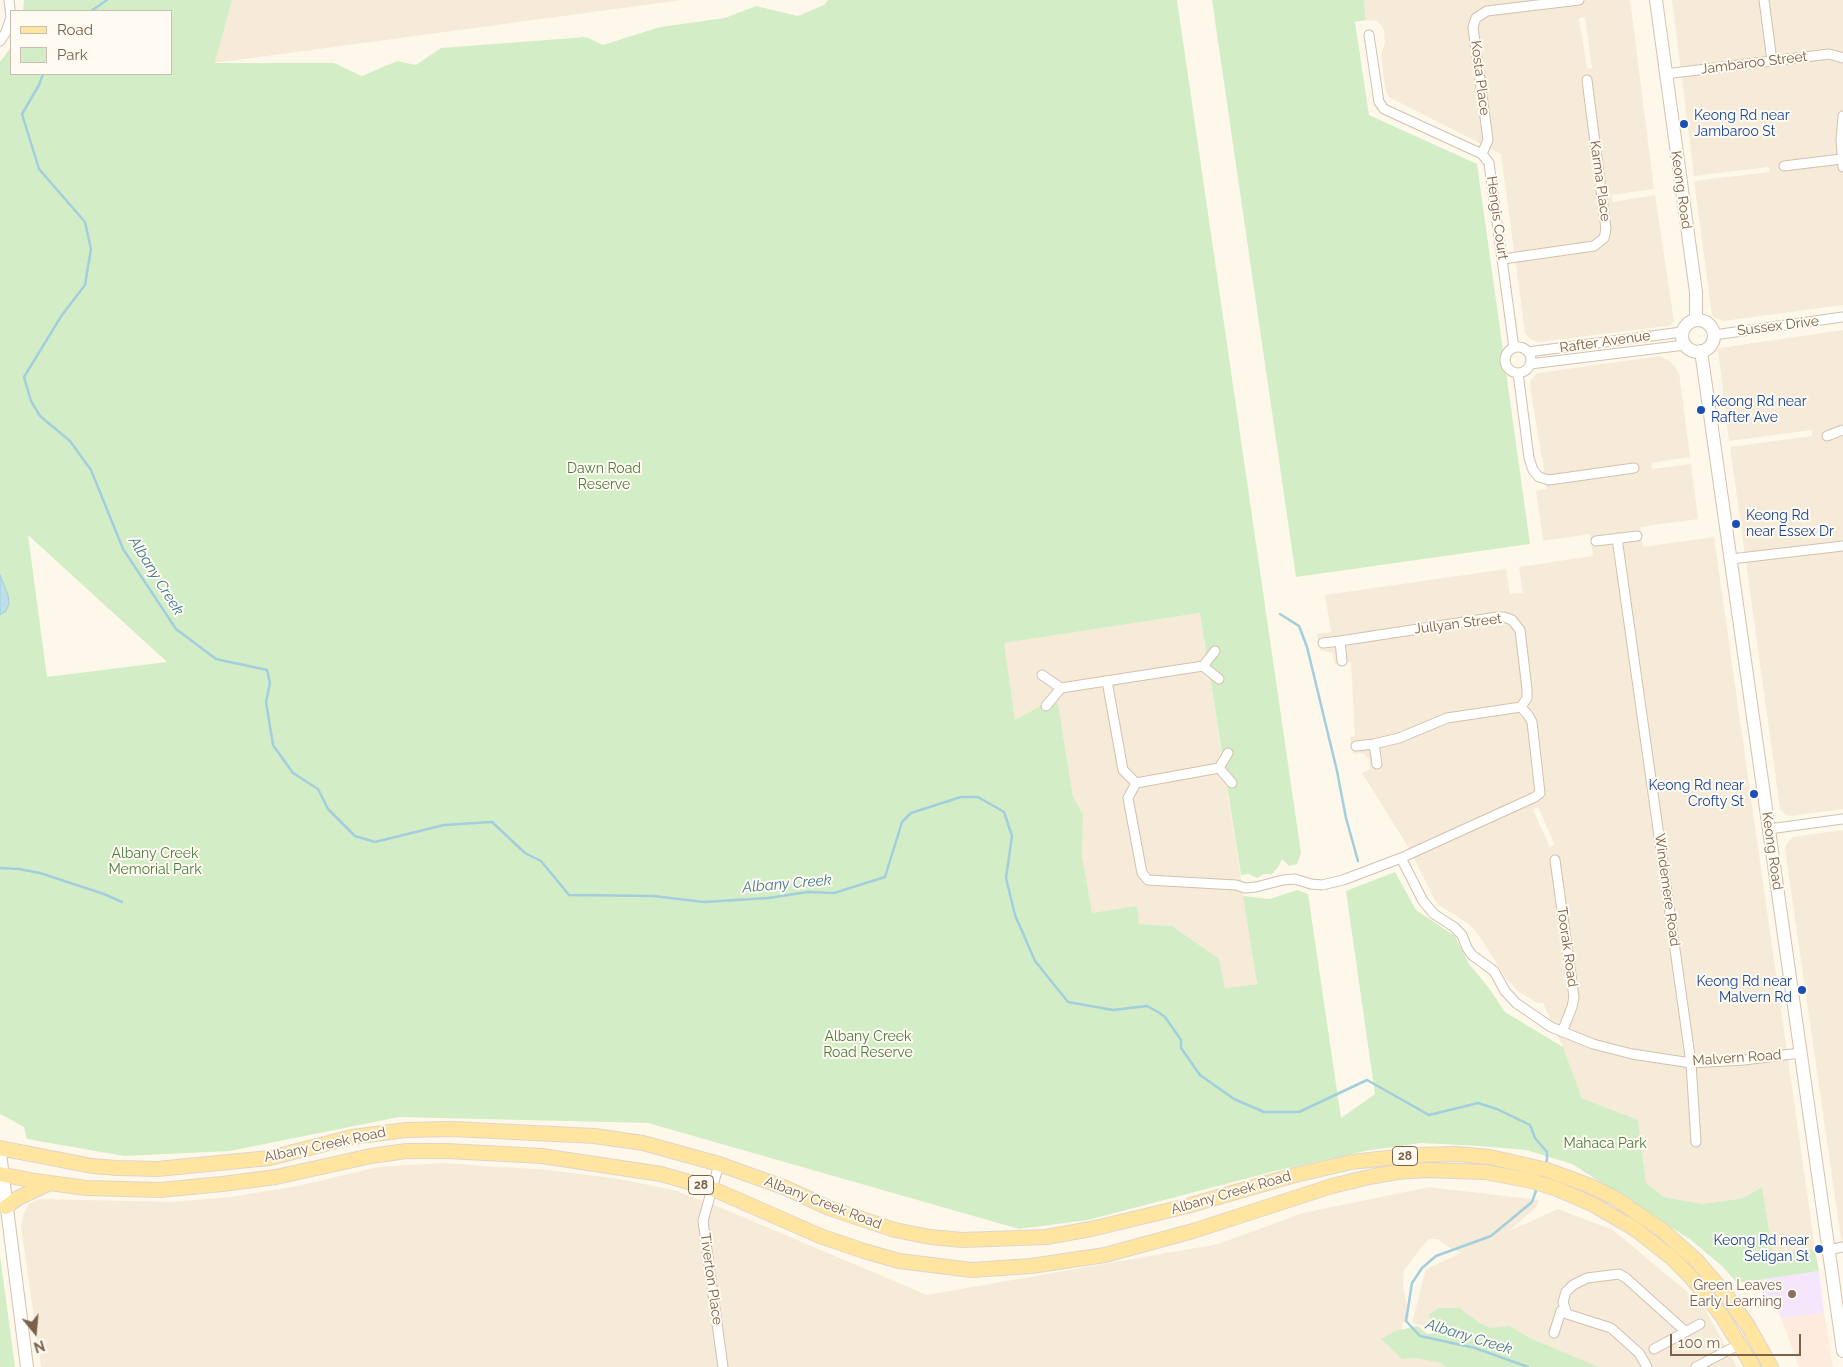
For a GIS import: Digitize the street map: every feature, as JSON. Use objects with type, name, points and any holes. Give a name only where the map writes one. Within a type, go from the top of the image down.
[{"type":"main road","name":"Albany Creek Road","points":[[0,1148],[92,1166],[137,1170],[270,1158],[379,1132],[452,1129],[595,1136],[643,1143],[719,1164],[786,1188],[863,1221],[930,1237],[963,1240],[1046,1237],[1091,1229],[1187,1206],[1302,1173],[1368,1159],[1456,1154],[1490,1157],[1562,1174],[1615,1198],[1639,1213],[1682,1246],[1697,1261],[1726,1295],[1748,1326],[1771,1367]]},
{"type":"main road","name":"Albany Creek Road","points":[[1,1174],[50,1183],[109,1190],[183,1188],[276,1177],[371,1156],[406,1151],[426,1150],[542,1156],[662,1174],[713,1189],[820,1236],[864,1251],[899,1261],[972,1270],[1030,1266],[1105,1255],[1193,1231],[1350,1181],[1398,1172],[1431,1170],[1500,1174],[1557,1189],[1594,1205],[1635,1229],[1672,1258],[1690,1276],[1722,1316],[1753,1367]]},
{"type":"main road","points":[[6,1207],[18,1198],[50,1183]]},
{"type":"main road","points":[[1672,1258],[1682,1246]]},
{"type":"street","name":"Kosta Place","points":[[1482,154],[1488,140],[1473,27],[1476,18],[1487,11],[1579,0]]},
{"type":"street","name":"Keong Road","points":[[1656,0],[1696,292],[1696,320]]},
{"type":"street","points":[[1764,0],[1772,61]]},
{"type":"street","points":[[0,41],[10,21]]},
{"type":"street","points":[[1370,35],[1379,102],[1384,109],[1482,154]]},
{"type":"street","name":"Jambaroo Street","points":[[1665,74],[1829,54],[1843,58]]},
{"type":"street","name":"Karma Place","points":[[1503,259],[1594,246],[1604,238],[1606,229],[1587,80]]},
{"type":"street","points":[[1784,166],[1842,163],[1843,116]]},
{"type":"street","name":"Hengis Court","points":[[1482,154],[1489,163],[1491,172],[1514,348]]},
{"type":"street","name":"Sussex Drive","points":[[1714,335],[1843,317]]},
{"type":"street","points":[[1696,320],[1710,325],[1714,335],[1714,339],[1709,347],[1701,352],[1692,350],[1683,338],[1687,324],[1696,320]]},
{"type":"street","name":"Rafter Avenue","points":[[1514,348],[1522,348],[1528,352],[1683,338]]},
{"type":"street","name":"Rafter Avenue","points":[[1518,373],[1526,371],[1530,364],[1683,338]]},
{"type":"street","points":[[1514,348],[1508,353],[1506,360],[1510,370],[1518,373],[1529,458],[1533,470],[1539,477],[1549,480],[1634,468]]},
{"type":"street","points":[[1528,352],[1531,358],[1530,364]]},
{"type":"street","name":"Keong Road","points":[[1701,352],[1843,1351]]},
{"type":"street","points":[[1827,436],[1843,430]]},
{"type":"street","points":[[1596,541],[1637,536]]},
{"type":"street","name":"Windemere Road","points":[[1617,538],[1691,1063],[1696,1142]]},
{"type":"street","points":[[1731,560],[1843,546]]},
{"type":"street","name":"Jullyan Street","points":[[1324,643],[1504,617],[1512,620],[1520,630],[1527,689],[1527,698],[1521,707]]},
{"type":"street","points":[[1340,641],[1342,661]]},
{"type":"street","points":[[1046,706],[1061,688],[1203,666],[1215,652]]},
{"type":"street","points":[[1203,666],[1218,678]]},
{"type":"street","points":[[1042,675],[1061,688]]},
{"type":"street","points":[[1107,681],[1123,770],[1136,783]]},
{"type":"street","points":[[1136,783],[1128,798],[1142,873],[1148,880],[1236,885],[1245,888],[1296,879],[1322,885],[1365,873],[1535,797],[1540,793],[1532,722],[1521,707],[1447,718],[1399,738],[1356,746]]},
{"type":"street","points":[[1374,744],[1377,764]]},
{"type":"street","points":[[1136,783],[1219,768],[1228,753]]},
{"type":"street","points":[[1219,768],[1232,783]]},
{"type":"street","points":[[1769,829],[1843,819]]},
{"type":"street","name":"Malvern Road","points":[[1401,858],[1422,901],[1434,914],[1454,927],[1462,935],[1472,955],[1494,971],[1505,991],[1516,1003],[1551,1027],[1593,1044],[1632,1054],[1691,1063],[1744,1060],[1800,1053]]},
{"type":"street","name":"Toorak Road","points":[[1555,860],[1574,997],[1562,1032]]},
{"type":"street","points":[[0,1153],[1,1174],[27,1367]]},
{"type":"street","name":"Tiverton Place","points":[[719,1164],[703,1222],[723,1367]]},
{"type":"street","points":[[1828,1250],[1843,1247]]},
{"type":"street","points":[[1647,1367],[1639,1353],[1611,1328],[1567,1314],[1563,1302],[1566,1292],[1573,1285],[1587,1278],[1619,1274],[1626,1278],[1686,1332]]},
{"type":"street","points":[[1554,1333],[1561,1311],[1564,1308]]},
{"type":"street","points":[[1654,1349],[1700,1324]]},
{"type":"street","points":[[1696,1367],[1740,1344]]},
{"type":"shaded area","points":[[232,0],[682,0],[215,63]]},
{"type":"shaded area","points":[[1364,0],[1630,0],[1654,189],[1612,195],[1613,202],[1655,195],[1674,321],[1671,325],[1538,342],[1530,339],[1525,333],[1501,154],[1389,97],[1386,92],[1381,56],[1385,42],[1384,30],[1378,21],[1366,20]],"holes":[[[1585,17],[1592,68],[1587,69],[1579,18]]]},
{"type":"shaded area","points":[[1672,0],[1843,0],[1843,305],[1723,321],[1712,315],[1694,181],[1770,172],[1769,167],[1694,176]]},
{"type":"shaded area","points":[[1843,330],[1843,809],[1791,816],[1786,815],[1780,809],[1730,447],[1812,436],[1812,430],[1729,441],[1718,350],[1720,348]]},
{"type":"shaded area","points":[[1660,356],[1671,362],[1679,373],[1690,457],[1651,463],[1652,469],[1691,464],[1698,519],[1640,527],[1643,547],[1714,537],[1815,1249],[1773,1254],[1762,1187],[1743,1198],[1703,1204],[1664,1197],[1646,1183],[1638,1120],[1582,1098],[1563,1047],[1543,1003],[1537,1003],[1518,991],[1505,977],[1480,937],[1469,924],[1437,904],[1407,845],[1362,773],[1370,769],[1369,759],[1363,753],[1353,754],[1350,737],[1355,736],[1351,662],[1335,665],[1332,653],[1320,650],[1317,634],[1331,632],[1325,595],[1506,569],[1510,594],[1523,593],[1519,567],[1593,556],[1590,534],[1543,541],[1536,491],[1547,489],[1530,386],[1531,380],[1538,373]],"holes":[[[1538,807],[1555,845],[1550,847],[1533,810]]]},
{"type":"shaded area","points":[[1200,613],[1257,984],[1225,988],[1172,926],[1139,924],[1092,914],[1082,855],[1083,814],[1073,796],[1058,703],[1040,706],[1015,720],[1003,643]]},
{"type":"shaded area","points":[[1843,830],[1843,1253],[1785,849],[1793,837]]},
{"type":"shaded area","points":[[441,1163],[549,1170],[619,1179],[674,1190],[724,1209],[927,1295],[1218,1244],[1303,1213],[1429,1187],[1539,1200],[1537,1206],[1509,1231],[1558,1209],[1613,1230],[1702,1304],[1737,1367],[1583,1367],[1412,1323],[1426,1269],[1461,1253],[1437,1239],[1430,1239],[1404,1270],[1403,1285],[1409,1318],[1403,1323],[1401,1331],[1550,1367],[41,1367],[21,1226],[24,1213],[29,1204],[40,1199],[172,1202],[231,1197],[298,1186],[378,1167]]},
{"type":"shaded area","name":"Green Leaves Early Learning","points":[[1819,1271],[1824,1313],[1781,1318],[1776,1307],[1749,1281]]},
{"type":"shaded area","points":[[1824,1313],[1833,1367],[1799,1367],[1781,1318]]},
{"type":"green space","name":"Dawn Road Reserve","points":[[24,0],[232,0],[215,63],[334,63],[362,76],[397,61],[416,65],[441,48],[586,37],[603,45],[660,27],[725,18],[756,6],[798,16],[824,5],[828,0],[1177,0],[1301,853],[1297,864],[1289,866],[1282,859],[1272,874],[1264,874],[1257,878],[1249,874],[1241,875],[1200,613],[1004,643],[1015,720],[1040,706],[1058,703],[1073,796],[1083,814],[1082,855],[1092,913],[1137,906],[1139,924],[1172,926],[1219,959],[1225,988],[1257,984],[1243,896],[1270,899],[1297,890],[1308,894],[1341,1118],[1375,1094],[1346,891],[1395,872],[1416,910],[1455,936],[1469,964],[1489,988],[1505,1012],[1563,1047],[1582,1098],[1638,1120],[1646,1183],[1664,1197],[1703,1204],[1743,1198],[1762,1187],[1773,1254],[1815,1249],[1819,1271],[1737,1283],[1723,1267],[1691,1240],[1572,1164],[1526,1150],[1479,1146],[1421,1143],[1365,1151],[1275,1171],[1088,1220],[1019,1229],[648,1123],[399,1117],[230,1151],[124,1156],[27,1139],[24,1127],[0,1114],[0,62],[10,48],[10,75],[172,75],[172,10],[23,10]],"holes":[[[28,535],[167,662],[47,677]]]},
{"type":"green space","points":[[1212,0],[1364,0],[1366,20],[1355,22],[1369,115],[1477,164],[1530,544],[1296,577]]},
{"type":"green space","points":[[0,1255],[15,1367],[0,1367]]},
{"type":"green space","points":[[1439,1308],[1459,1308],[1480,1323],[1491,1328],[1509,1326],[1534,1340],[1599,1367],[1446,1367],[1441,1363],[1416,1358],[1402,1359],[1381,1339],[1395,1331],[1418,1326],[1427,1334],[1436,1333],[1429,1314]]},
{"type":"water","points":[[0,575],[8,595],[9,604],[6,611],[0,615]]},
{"type":"waterway","name":"Albany Creek","points":[[92,10],[107,0]]},
{"type":"waterway","name":"Albany Creek","points":[[43,75],[22,114],[39,169],[85,222],[91,249],[85,285],[62,315],[24,377],[31,401],[40,416],[70,441],[91,470],[123,549],[176,629],[216,659],[267,670],[270,683],[266,702],[273,745],[293,773],[318,789],[328,809],[355,836],[375,842],[444,825],[492,822],[525,853],[541,861],[569,895],[653,896],[704,902],[768,898],[808,892],[834,893],[885,877],[902,822],[911,813],[961,797],[978,797],[1004,812],[1012,836],[1006,878],[1015,915],[1035,961],[1068,1002],[1113,1010],[1147,1006],[1158,1012],[1165,1017],[1181,1040],[1181,1048],[1200,1075],[1234,1099],[1264,1112],[1299,1112],[1367,1080],[1429,1115],[1478,1103],[1497,1109],[1530,1125],[1535,1138],[1547,1152],[1546,1164]]},
{"type":"waterway","points":[[1280,614],[1299,626],[1307,647],[1337,771],[1346,818],[1358,861]]},
{"type":"waterway","points":[[0,868],[40,873],[104,894],[122,902]]},
{"type":"waterway","name":"Albany Creek","points":[[1528,1367],[1475,1348],[1420,1336],[1406,1321],[1412,1283],[1422,1268],[1436,1256],[1491,1236],[1532,1202],[1537,1188]]},
{"type":"place","name":"Keong Rd near Jambaroo St","points":[[1684,124]]},
{"type":"place","name":"Keong Rd near Rafter Ave","points":[[1701,410]]},
{"type":"place","name":"Keong Rd near Essex Dr","points":[[1736,524]]},
{"type":"place","name":"Keong Rd near Crofty St","points":[[1754,794]]},
{"type":"place","name":"Keong Rd near Malvern Rd","points":[[1802,990]]},
{"type":"place","name":"Keong Rd near Seligan St","points":[[1819,1249]]},
{"type":"place","name":"Green Leaves Early Learning","points":[[1792,1294]]},
{"type":"park label","name":"Albany Creek Memorial Park","points":[[155,862]]},
{"type":"park label","name":"Albany Creek Road Reserve","points":[[868,1046]]},
{"type":"park label","name":"Mahaca Park","points":[[1605,1144]]}]
